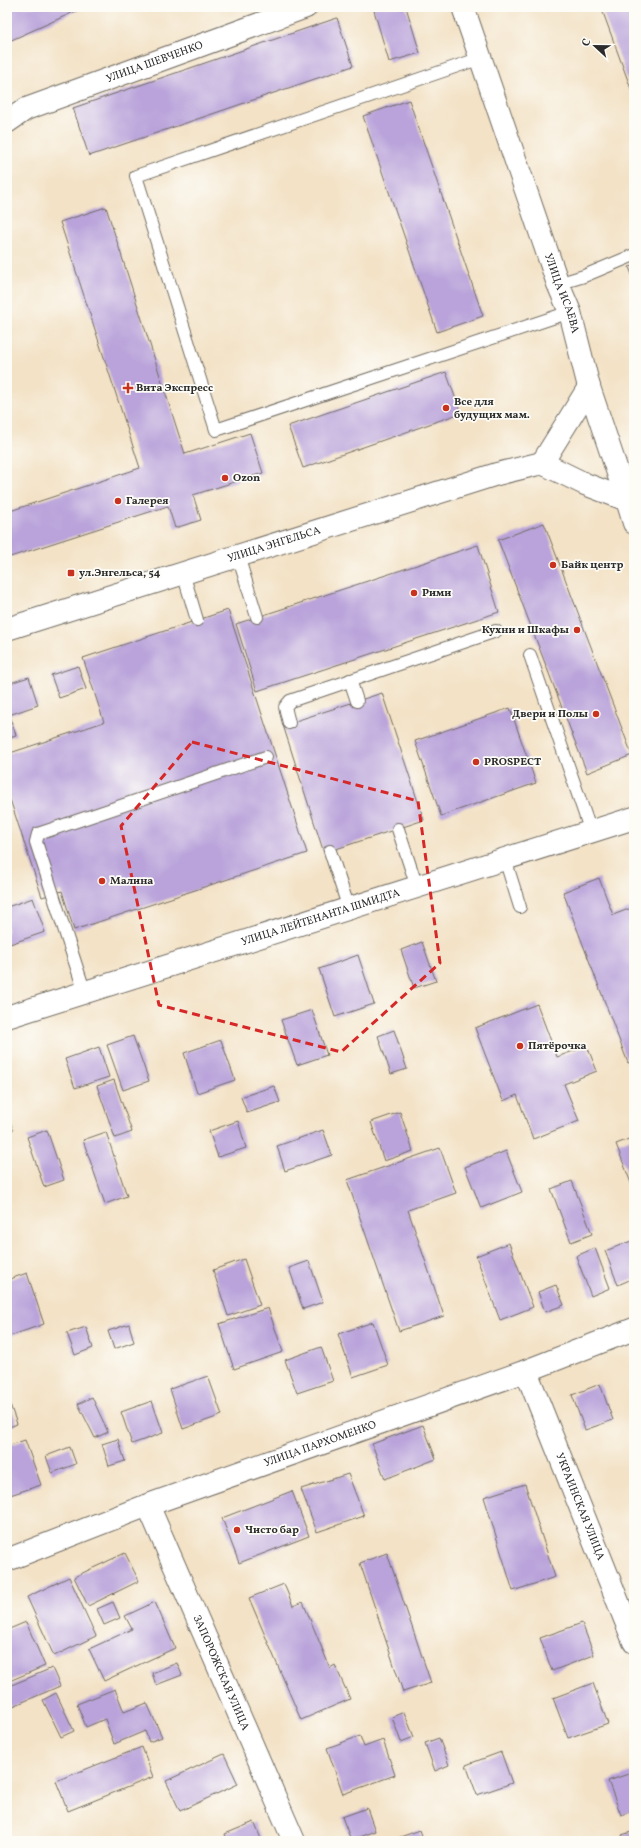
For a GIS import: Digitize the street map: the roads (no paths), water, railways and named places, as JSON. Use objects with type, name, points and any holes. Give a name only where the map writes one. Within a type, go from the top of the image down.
[{"type":"street","name":"УЛИЦА ШЕВЧЕНКО","points":[[7,122],[26,109],[306,7]]},
{"type":"street","name":"УЛИЦА ИСАЕВА","points":[[463,7],[558,284],[570,312],[588,387],[627,500]]},
{"type":"street","points":[[588,387],[542,463],[585,484],[627,500],[634,522]]},
{"type":"street","name":"УЛИЦА ЭНГЕЛЬСА","points":[[7,628],[497,474],[542,463]]},
{"type":"street","name":"УЛИЦА ЛЕЙТЕНАНТА ШМИДТА","points":[[7,1018],[634,818]]},
{"type":"street","name":"УЛИЦА ПАРХОМЕНКО","points":[[7,1560],[148,1505],[526,1371],[634,1329]]},
{"type":"street","name":"УКРАИНСКАЯ УЛИЦА","points":[[526,1371],[634,1642]]},
{"type":"street","name":"ЗАПОРОЖСКАЯ УЛИЦА","points":[[148,1505],[294,1841]]},
{"type":"lane","points":[[481,58],[136,176],[216,430],[570,312]]},
{"type":"lane","points":[[558,284],[584,276],[634,255]]},
{"type":"lane","points":[[238,556],[257,617]]},
{"type":"lane","points":[[182,573],[197,620]]},
{"type":"lane","points":[[289,723],[285,711],[286,704],[350,680],[496,631]]},
{"type":"lane","points":[[530,655],[591,832]]},
{"type":"lane","points":[[350,680],[357,702]]},
{"type":"lane","points":[[85,993],[36,842],[38,834],[266,757]]},
{"type":"lane","points":[[398,829],[417,887]]},
{"type":"lane","points":[[330,851],[349,909]]},
{"type":"lane","points":[[506,859],[520,906]]},
{"type":"place","name":"Вита Экспресс","points":[[128,388]]},
{"type":"place","name":"Все для будущих мам.","points":[[446,408]]},
{"type":"place","name":"Ozon","points":[[225,478]]},
{"type":"place","name":"Галерея","points":[[118,501]]},
{"type":"place","name":"Байк центр","points":[[553,565]]},
{"type":"place","name":"ул.Энгельса, 54","points":[[71,573]]},
{"type":"place","name":"Рими","points":[[414,593]]},
{"type":"place","name":"Кухни и Шкафы","points":[[577,630]]},
{"type":"place","name":"Двери и Полы","points":[[596,714]]},
{"type":"place","name":"PROSPECT","points":[[476,762]]},
{"type":"place","name":"Малина","points":[[102,881]]},
{"type":"place","name":"Пятёрочка","points":[[520,1046]]},
{"type":"place","name":"Чисто бар","points":[[237,1530]]}]
